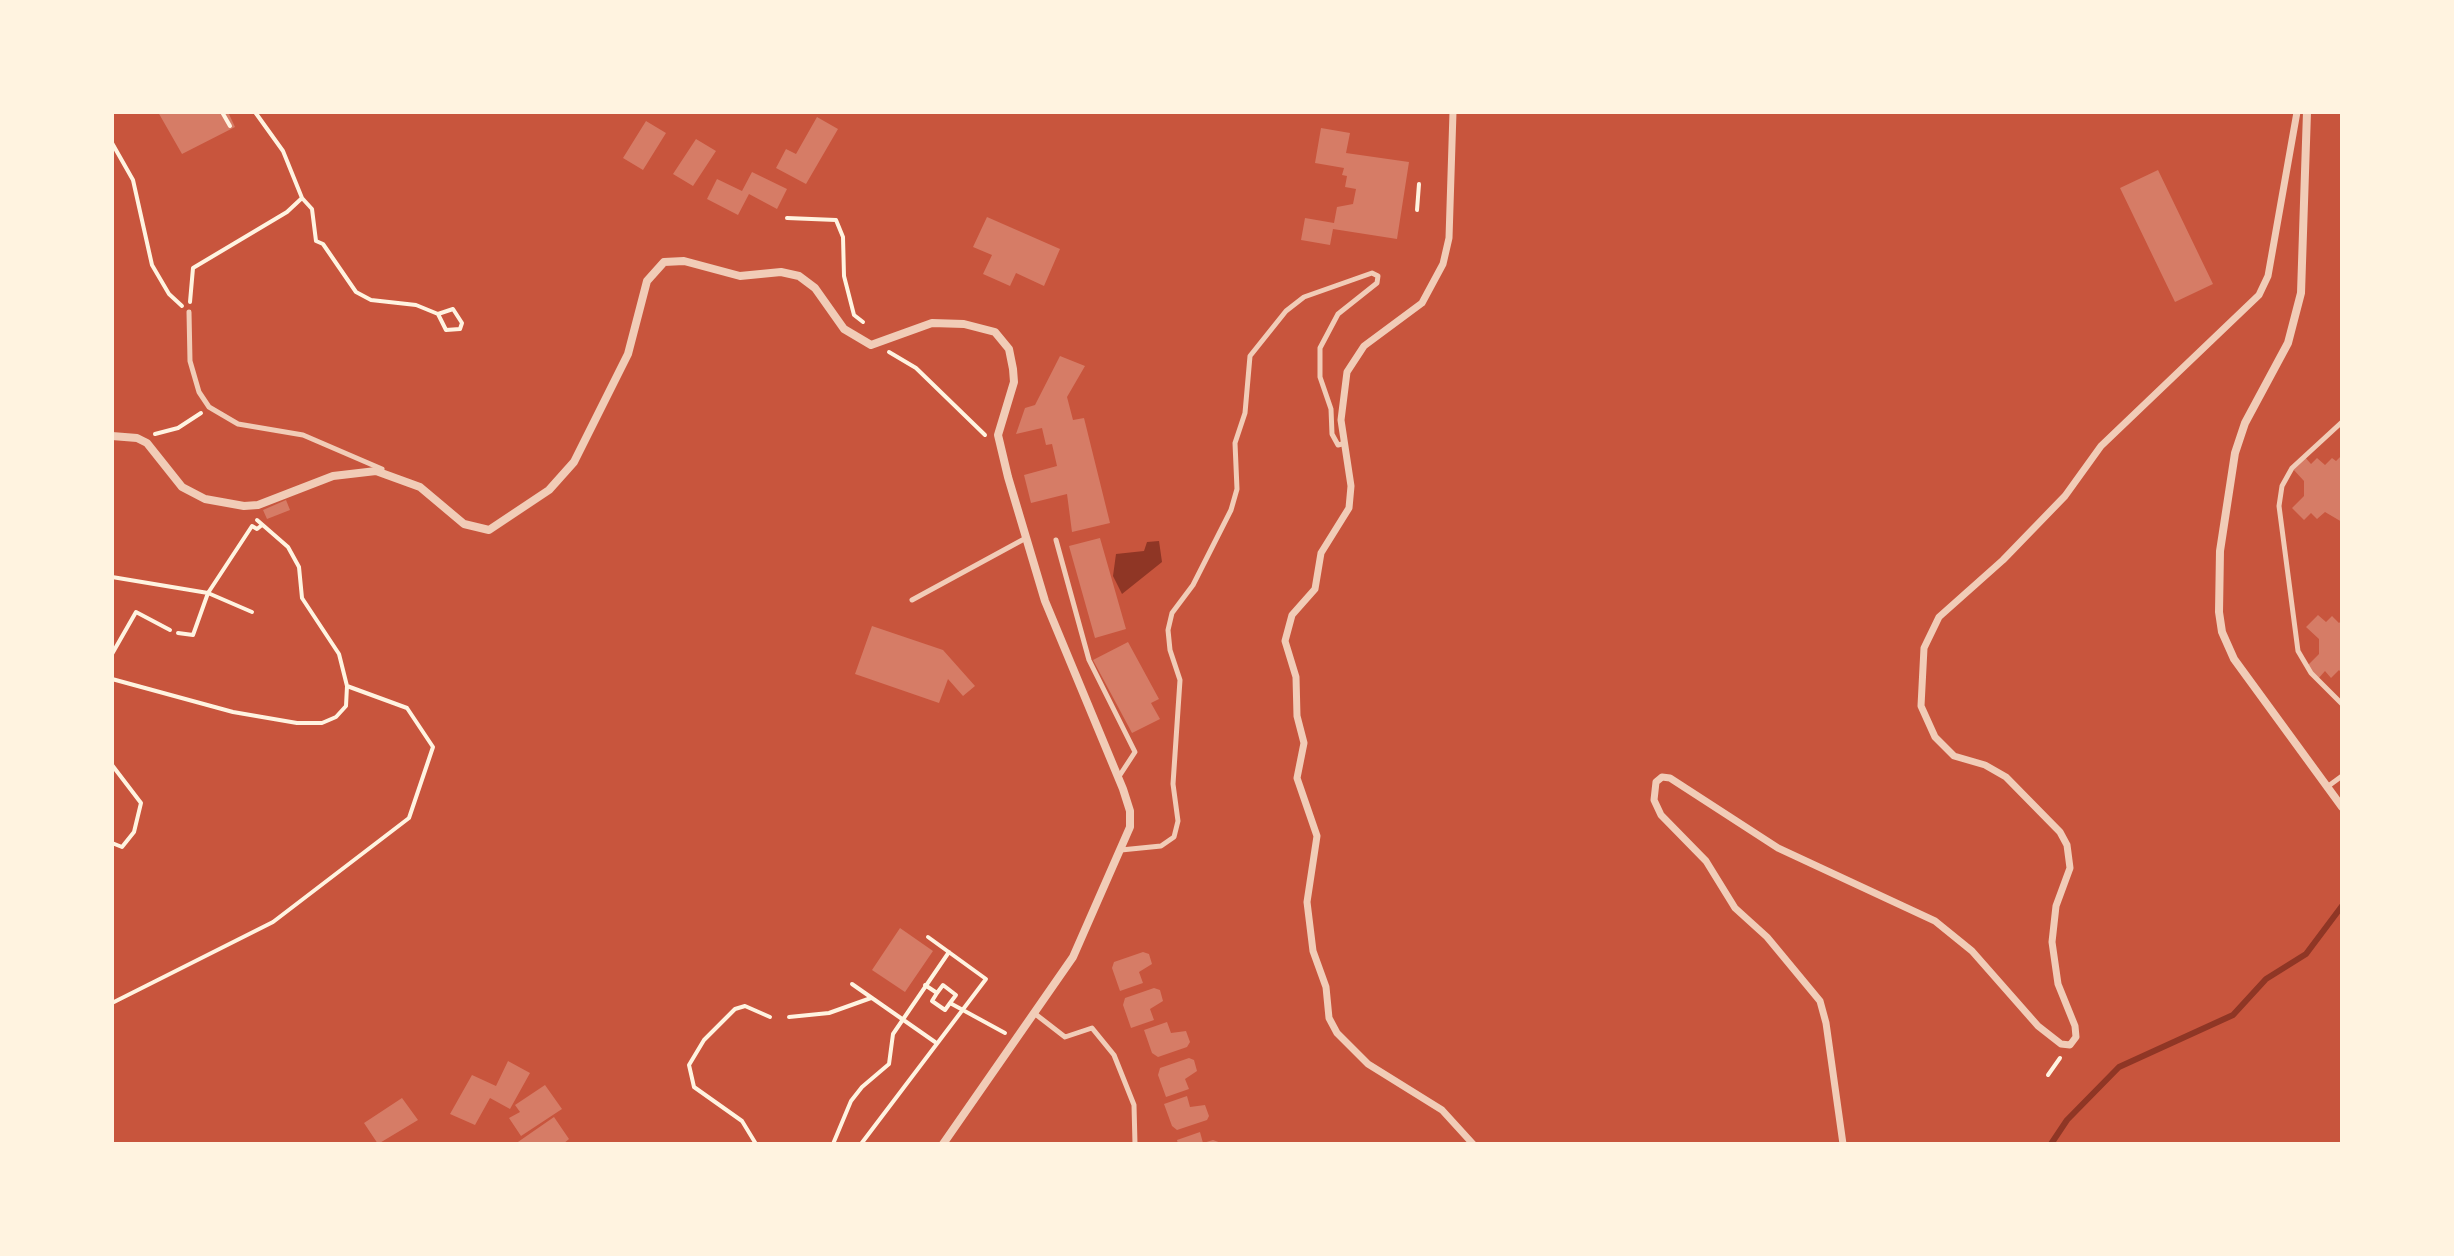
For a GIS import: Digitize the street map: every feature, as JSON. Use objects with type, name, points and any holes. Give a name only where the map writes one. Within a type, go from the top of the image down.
[{"type":"street","points":[[1453,112],[1449,238],[1443,264],[1422,303],[1368,342],[1352,362],[1343,387],[1342,444],[1351,486],[1349,508],[1320,557],[1314,591],[1294,612],[1285,633],[1296,677],[1296,711],[1304,743],[1297,778],[1318,839],[1306,896],[1312,948],[1326,984],[1329,1018],[1337,1033],[1372,1067],[1442,1110],[1473,1144]]},
{"type":"street","points":[[1843,1144],[1826,1018],[1820,1001],[1771,941],[1735,908],[1706,861],[1661,815],[1653,795],[1662,777],[1674,780],[1791,855],[1893,899],[1935,921],[1972,951],[2038,1026],[2067,1046],[2076,1037],[2075,1026],[2058,984],[2052,942],[2056,906],[2070,868],[2067,845],[2060,832],[2002,774],[1954,756],[1935,737],[1921,706],[1924,648],[1939,617],[1996,567],[2057,503],[2101,446],[2259,295],[2268,276],[2297,112]]},
{"type":"street","points":[[2307,112],[2300,301],[2288,343],[2245,423],[2235,453],[2220,551],[2219,612],[2222,632],[2234,659],[2342,807]]},
{"type":"street","points":[[112,436],[137,438],[147,443],[182,487],[205,499],[227,505],[258,505],[351,473],[376,471],[397,476],[420,487],[464,524],[483,530],[505,522],[549,490],[574,462],[628,354],[650,274],[669,261],[684,261],[740,276],[781,272],[799,276],[815,288],[844,329],[858,340],[877,345],[932,323],[964,324],[995,332],[1009,349],[1014,382],[998,435],[1045,601],[1118,778],[1130,811],[1130,827],[1073,957],[943,1144]]},
{"type":"lane","points":[[1121,850],[1161,846],[1174,837],[1173,784],[1180,680],[1170,650],[1168,630],[1172,613],[1193,585],[1231,510],[1238,474],[1235,443],[1245,413],[1250,356],[1286,311],[1304,297],[1372,273],[1378,276],[1377,283],[1338,314],[1320,348],[1320,377],[1331,409],[1332,434],[1338,445],[1342,444]]},
{"type":"lane","points":[[189,312],[193,378],[209,407],[238,424],[303,435],[397,476]]},
{"type":"lane","points":[[2342,422],[2292,468],[2282,486],[2279,506],[2298,651],[2311,673],[2342,704]]},
{"type":"lane","points":[[912,600],[1027,537]]},
{"type":"lane","points":[[1056,540],[1089,660],[1135,752],[1118,778]]},
{"type":"lane","points":[[2327,787],[2342,776]]},
{"type":"lane","points":[[1033,1012],[1065,1037],[1092,1028],[1114,1055],[1132,1096],[1135,1144]]},
{"type":"path","points":[[222,112],[230,126]]},
{"type":"path","points":[[255,112],[283,151],[302,198],[312,209],[316,241],[323,244],[356,292],[371,300],[416,305],[438,314],[453,309],[462,323],[460,329],[446,330],[438,314]]},
{"type":"path","points":[[112,143],[133,180],[152,265],[169,294]]},
{"type":"path","points":[[1417,210],[1419,184]]},
{"type":"path","points":[[189,312],[193,268],[287,212],[302,198]]},
{"type":"path","points":[[787,218],[836,220],[843,237],[844,276],[854,315],[865,324]]},
{"type":"path","points":[[877,345],[916,368],[983,435],[998,435]]},
{"type":"path","points":[[137,438],[178,428],[209,407]]},
{"type":"path","points":[[112,679],[233,712],[297,723],[322,723],[336,717],[346,706],[347,686],[339,654],[302,598],[299,567],[288,547],[259,523],[257,529],[252,526],[208,593],[193,635],[178,633]]},
{"type":"path","points":[[112,577],[208,593],[252,612]]},
{"type":"path","points":[[112,654],[136,612],[170,630]]},
{"type":"path","points":[[112,1003],[273,922],[409,818],[433,747],[407,708],[347,686]]},
{"type":"path","points":[[112,765],[141,803],[134,832],[122,847],[112,843]]},
{"type":"path","points":[[861,1144],[935,1042],[986,979],[928,937]]},
{"type":"path","points":[[833,1144],[851,1101],[889,1064],[893,1034],[901,1019],[949,952]]},
{"type":"path","points":[[852,984],[935,1042]]},
{"type":"path","points":[[925,985],[937,993]]},
{"type":"path","points":[[943,985],[956,995],[945,1010],[932,1001],[937,993],[943,985]]},
{"type":"path","points":[[789,1017],[829,1013],[871,998]]},
{"type":"path","points":[[950,1003],[1014,1038]]},
{"type":"path","points":[[756,1144],[742,1121],[694,1087],[689,1065],[704,1040],[735,1009],[745,1006],[770,1017]]},
{"type":"path","points":[[2048,1075],[2067,1046]]},
{"type":"shaded area","points":[[1159,541],[1162,562],[1122,594],[1113,576],[1116,554],[1144,551],[1147,542]]},
{"type":"building","points":[[158,112],[228,112],[235,127],[182,154]]},
{"type":"building","points":[[817,117],[838,129],[806,184],[776,168],[786,149],[796,154]]},
{"type":"building","points":[[646,121],[666,133],[643,170],[623,158]]},
{"type":"building","points":[[1321,128],[1350,133],[1346,153],[1409,162],[1397,239],[1333,229],[1330,245],[1301,240],[1305,218],[1334,223],[1337,207],[1353,204],[1356,189],[1345,187],[1347,176],[1342,175],[1344,168],[1315,163]]},
{"type":"building","points":[[696,139],[716,151],[693,186],[673,174]]},
{"type":"building","points":[[2158,170],[2213,284],[2175,302],[2120,188]]},
{"type":"building","points":[[752,172],[787,189],[777,209],[749,194],[738,215],[707,199],[717,179],[742,191]]},
{"type":"building","points":[[987,217],[1060,249],[1044,286],[1016,273],[1010,286],[983,274],[992,255],[973,247]]},
{"type":"building","points":[[1060,356],[1085,366],[1067,397],[1073,420],[1084,418],[1110,523],[1072,532],[1067,494],[1031,503],[1024,475],[1057,466],[1052,444],[1046,445],[1042,428],[1016,434],[1025,408],[1035,405]]},
{"type":"building","points":[[2342,455],[2342,522],[2325,512],[2317,519],[2311,513],[2304,520],[2292,508],[2304,496],[2304,481],[2292,468],[2304,456],[2311,464],[2317,458],[2325,465],[2332,458],[2336,461]]},
{"type":"building","points":[[286,500],[290,510],[267,519],[263,510]]},
{"type":"building","points":[[1100,538],[1126,629],[1095,638],[1069,546]]},
{"type":"building","points":[[2318,615],[2326,622],[2332,616],[2339,623],[2342,620],[2342,674],[2339,670],[2331,678],[2325,671],[2318,679],[2306,667],[2319,654],[2319,639],[2306,627]]},
{"type":"building","points":[[872,626],[943,650],[975,686],[963,696],[948,679],[939,703],[855,674]]},
{"type":"building","points":[[1128,642],[1159,699],[1151,703],[1160,719],[1132,733],[1093,660]]},
{"type":"building","points":[[900,928],[933,951],[905,992],[872,970]]},
{"type":"building","points":[[1143,952],[1149,954],[1152,964],[1139,972],[1143,983],[1120,991],[1112,968],[1114,962]]},
{"type":"building","points":[[1154,988],[1160,990],[1163,1001],[1150,1009],[1154,1020],[1131,1028],[1123,1005],[1125,998]]},
{"type":"building","points":[[1167,1022],[1171,1033],[1186,1031],[1190,1042],[1187,1047],[1158,1057],[1152,1053],[1144,1030]]},
{"type":"building","points":[[1189,1058],[1194,1060],[1197,1071],[1185,1079],[1189,1089],[1166,1097],[1158,1075],[1160,1068]]},
{"type":"building","points":[[508,1061],[530,1073],[510,1109],[490,1098],[475,1125],[450,1114],[472,1075],[496,1086]]},
{"type":"building","points":[[545,1085],[562,1109],[521,1136],[509,1118],[520,1112],[515,1105]]},
{"type":"building","points":[[1187,1096],[1190,1107],[1205,1105],[1209,1116],[1207,1120],[1177,1130],[1172,1126],[1164,1104]]},
{"type":"building","points":[[402,1098],[418,1120],[378,1144],[364,1123]]},
{"type":"building","points":[[554,1117],[569,1139],[563,1144],[515,1144]]},
{"type":"building","points":[[1200,1132],[1203,1143],[1213,1140],[1224,1144],[1178,1144],[1177,1140]]},
{"type":"waterway","points":[[2051,1144],[2067,1120],[2119,1067],[2233,1015],[2266,979],[2306,954],[2342,906]]}]
